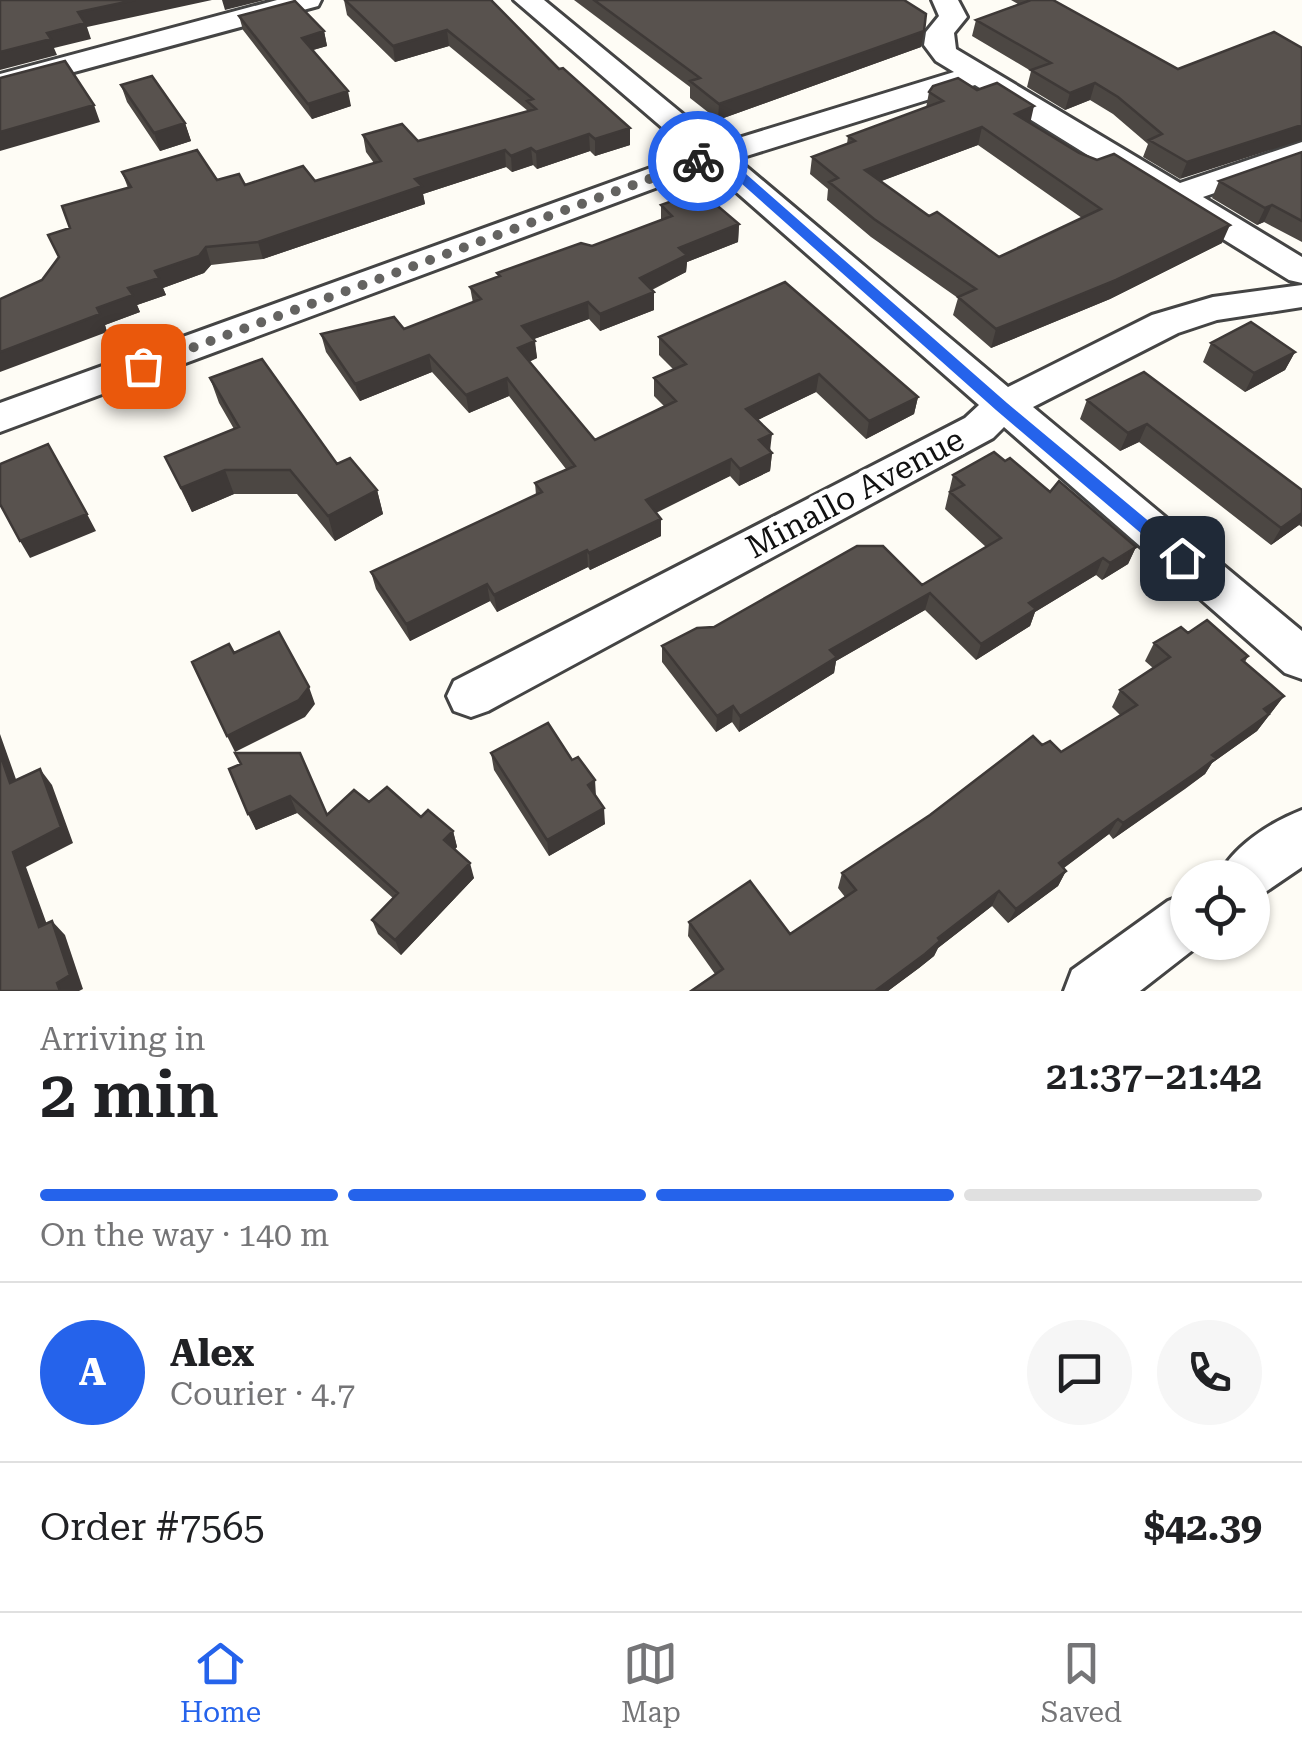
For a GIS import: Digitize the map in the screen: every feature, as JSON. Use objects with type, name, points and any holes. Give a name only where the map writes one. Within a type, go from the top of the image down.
[{"type":"street","points":[[0,83],[308,0]]},
{"type":"street","points":[[527,0],[716,154],[1002,407],[1302,659]]},
{"type":"street","points":[[945,0],[954,16],[940,32],[938,45],[946,55],[1302,272]]},
{"type":"street","points":[[823,120],[834,98],[946,55]]},
{"type":"street","points":[[0,418],[716,154],[980,75]]},
{"type":"street","points":[[1178,195],[1302,152]]},
{"type":"street","name":"Minallo Avenue","points":[[471,696],[979,428],[1002,407],[1164,324],[1213,309],[1302,296]]},
{"type":"street","points":[[1269,860],[1302,835]]},
{"type":"street","points":[[1093,991],[1170,933]]},
{"type":"building","points":[[0,0],[135,0],[78,12],[85,23],[47,33],[51,39],[0,52]]},
{"type":"building","points":[[345,0],[491,0],[559,69],[563,68],[630,128],[595,139],[589,134],[536,152],[531,148],[511,156],[505,150],[415,179],[422,186],[258,242],[206,247],[199,256],[155,271],[159,278],[128,288],[133,295],[97,308],[100,314],[0,352],[0,299],[42,280],[59,257],[48,235],[70,228],[62,206],[131,187],[122,172],[197,150],[217,180],[239,174],[245,185],[303,166],[315,181],[381,161],[363,135],[402,124],[418,141],[536,109],[527,101],[533,99],[447,30],[393,46]]},
{"type":"building","points":[[594,0],[904,0],[926,14],[924,31],[719,104],[690,81],[700,78]]},
{"type":"building","points":[[1031,0],[1053,0],[1178,69],[1274,32],[1302,48],[1302,125],[1187,162],[1149,140],[1162,134],[1118,97],[1095,83],[1070,93],[1031,70],[1051,63],[976,20]]},
{"type":"building","points":[[295,1],[324,31],[302,38],[348,91],[308,104],[239,16]]},
{"type":"building","points":[[65,61],[94,105],[0,132],[0,78]]},
{"type":"building","points":[[152,76],[185,123],[154,133],[121,85]]},
{"type":"building","points":[[958,78],[977,90],[997,83],[1034,106],[1015,114],[1079,153],[1097,160],[1114,154],[1230,225],[1116,280],[996,329],[958,297],[976,289],[874,219],[829,182],[838,178],[812,157],[855,141],[848,136],[943,101],[929,92],[933,86]],"holes":[[[982,127],[1101,209],[999,257],[937,212],[929,216],[865,170]]]},
{"type":"building","points":[[1302,152],[1302,221],[1272,205],[1265,208],[1219,181]]},
{"type":"building","points":[[700,191],[739,224],[679,248],[687,255],[640,278],[654,292],[600,314],[588,302],[522,326],[535,341],[518,348],[595,440],[676,401],[654,378],[686,364],[659,337],[785,282],[918,397],[869,421],[819,374],[746,409],[772,434],[759,440],[772,453],[740,469],[731,459],[646,500],[661,519],[589,553],[587,550],[494,595],[487,584],[406,624],[371,572],[542,492],[535,483],[575,466],[507,378],[466,395],[429,355],[355,384],[321,334],[394,317],[404,329],[481,299],[470,287],[500,276],[497,273],[581,243],[592,246],[672,216],[661,205]]},
{"type":"building","points":[[1251,322],[1295,352],[1254,373],[1211,343]]},
{"type":"building","points":[[262,359],[337,464],[350,458],[377,490],[328,516],[290,470],[225,470],[181,488],[165,457],[239,427],[210,378]]},
{"type":"building","points":[[1144,372],[1302,490],[1302,513],[1281,528],[1147,424],[1128,433],[1087,400]]},
{"type":"building","points":[[48,444],[87,514],[20,541],[0,504],[0,464]]},
{"type":"building","points":[[994,452],[1005,461],[1010,458],[1050,492],[1059,481],[1136,547],[1110,563],[1103,558],[1029,603],[1036,609],[981,644],[930,593],[830,650],[837,657],[740,716],[733,706],[717,716],[662,646],[697,628],[714,627],[857,546],[883,546],[922,585],[1001,538],[950,492],[964,485],[953,475]]},
{"type":"building","points":[[1207,620],[1248,656],[1242,660],[1284,696],[1264,709],[1269,714],[1212,755],[1216,758],[1196,773],[1123,823],[1118,819],[1059,863],[1066,871],[1016,909],[999,891],[875,991],[691,991],[723,969],[689,922],[750,881],[790,934],[856,890],[842,873],[930,815],[1033,736],[1042,745],[1050,741],[1061,752],[1137,705],[1120,690],[1170,657],[1154,643],[1181,627],[1188,633]]},
{"type":"building","points":[[279,632],[309,687],[299,700],[227,736],[192,662],[229,644],[234,653]]},
{"type":"building","points":[[548,723],[572,760],[578,757],[595,780],[588,785],[604,808],[547,840],[491,753]]},
{"type":"building","points":[[235,753],[300,753],[327,815],[354,790],[369,802],[387,787],[421,817],[428,810],[453,831],[444,840],[470,863],[395,940],[372,920],[398,893],[290,796],[248,814],[229,769],[241,764]]},
{"type":"building","points":[[0,754],[10,783],[40,769],[61,827],[13,852],[39,927],[52,921],[70,975],[57,983],[60,991],[0,991]]},
{"type":"way so far","points":[[143,366],[698,161]]},
{"type":"route","points":[[698,161],[716,154],[1002,407],[1182,558]]}]
